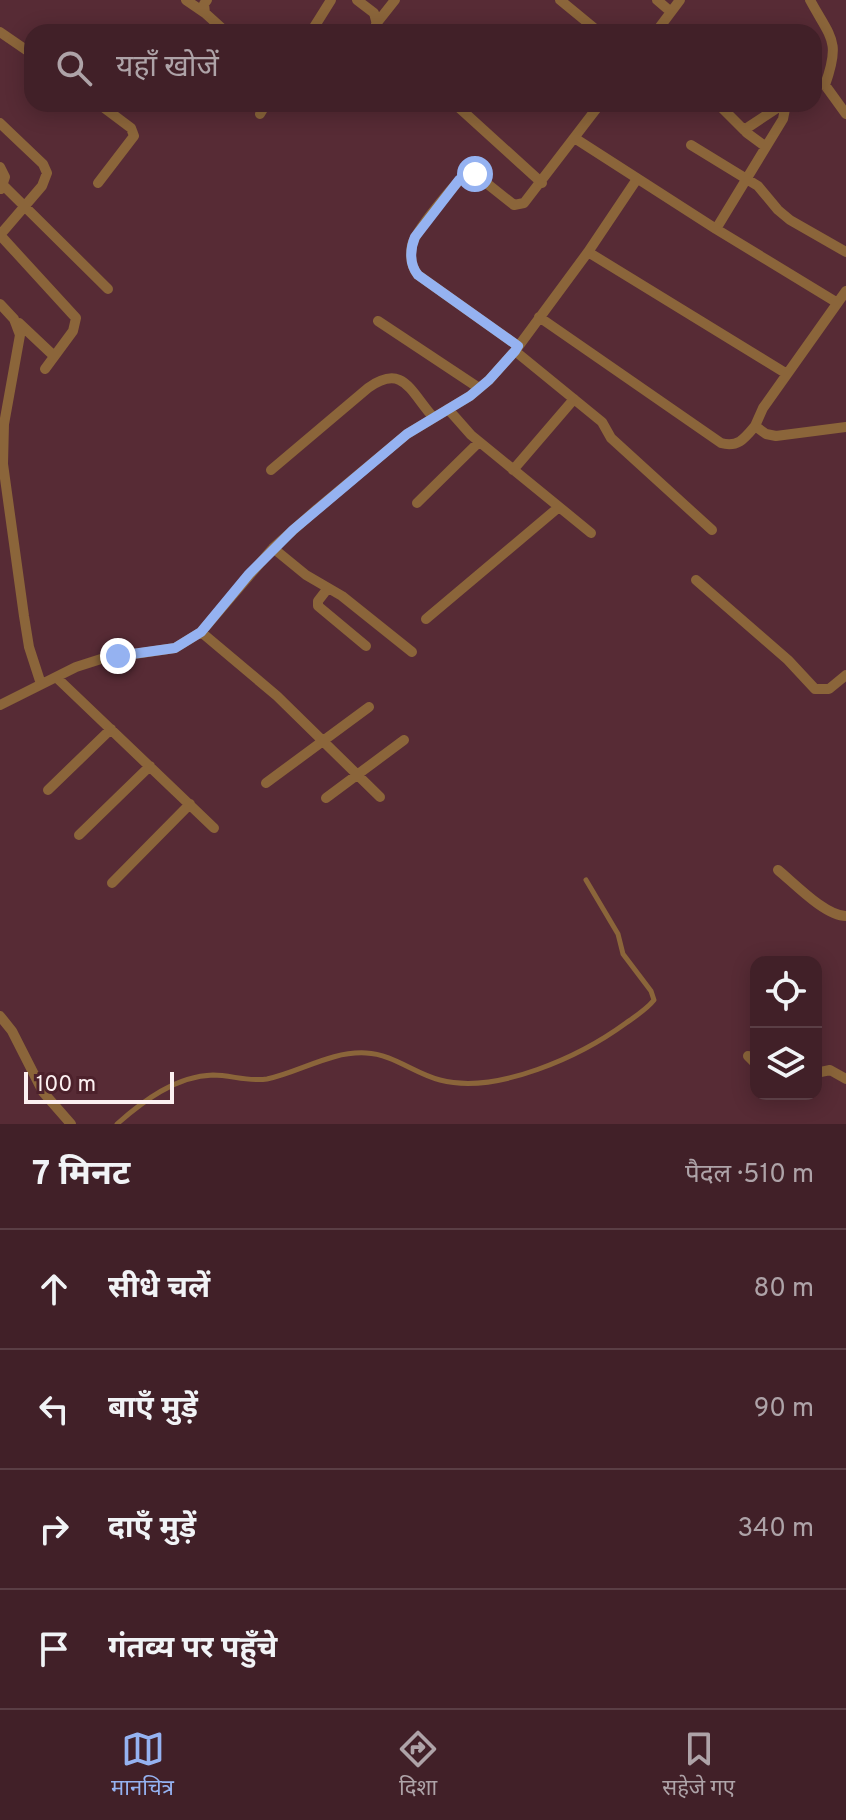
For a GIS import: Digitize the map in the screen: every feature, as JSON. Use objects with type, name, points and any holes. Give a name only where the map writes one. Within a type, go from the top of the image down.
[{"type":"street","points":[[186,0],[217,24]]},
{"type":"street","points":[[205,13],[207,0]]},
{"type":"street","points":[[316,24],[331,0]]},
{"type":"street","points":[[357,0],[374,13],[377,24]]},
{"type":"street","points":[[380,24],[395,0]]},
{"type":"street","points":[[560,0],[589,24]]},
{"type":"street","points":[[657,0],[671,12]]},
{"type":"street","points":[[665,24],[680,0]]},
{"type":"street","points":[[810,0],[832,39],[835,52],[822,78]]},
{"type":"street","points":[[0,32],[24,48]]},
{"type":"street","points":[[822,87],[846,114]]},
{"type":"street","points":[[98,183],[134,136],[131,128],[110,112]]},
{"type":"street","points":[[464,112],[542,183]]},
{"type":"street","points":[[595,112],[524,203],[514,205],[475,174],[466,174],[415,237],[411,248],[412,264],[418,275],[516,348],[602,422],[611,438],[712,530]]},
{"type":"street","points":[[726,112],[766,147]]},
{"type":"street","points":[[744,130],[772,112]]},
{"type":"street","points":[[716,229],[783,119],[783,112]]},
{"type":"street","points":[[0,123],[43,164],[47,173],[42,186],[0,235],[76,318],[73,331],[45,369]]},
{"type":"street","points":[[576,139],[836,302]]},
{"type":"street","points":[[691,145],[765,191],[778,210],[790,220],[846,252]]},
{"type":"street","points":[[0,167],[5,177],[2,188],[108,289]]},
{"type":"street","points":[[0,705],[101,659],[175,648],[201,632],[273,548],[360,472],[433,417],[479,388],[516,348],[588,252],[637,179]]},
{"type":"street","points":[[588,252],[787,374]]},
{"type":"street","points":[[539,317],[721,443],[732,445],[739,443],[755,426],[763,408],[846,291]]},
{"type":"street","points":[[0,304],[54,356]]},
{"type":"street","points":[[14,319],[20,345],[2,440],[24,616],[29,647],[41,684]]},
{"type":"street","points":[[378,321],[479,388]]},
{"type":"street","points":[[271,470],[368,388],[385,378],[401,380],[433,417]]},
{"type":"street","points":[[513,470],[574,399]]},
{"type":"street","points":[[448,409],[479,442],[591,533]]},
{"type":"street","points":[[755,426],[766,434],[776,436],[846,427]]},
{"type":"street","points":[[417,503],[479,442]]},
{"type":"street","points":[[426,619],[559,507]]},
{"type":"street","points":[[273,548],[306,575],[342,596],[412,652]]},
{"type":"street","points":[[696,580],[788,660],[815,689],[829,689],[846,675]]},
{"type":"street","points":[[328,588],[318,601],[318,606],[366,646]]},
{"type":"street","points":[[201,632],[277,696],[380,797]]},
{"type":"street","points":[[56,677],[214,828]]},
{"type":"street","points":[[266,783],[369,707]]},
{"type":"street","points":[[48,790],[111,729]]},
{"type":"street","points":[[326,798],[404,740]]},
{"type":"street","points":[[79,835],[150,766]]},
{"type":"street","points":[[112,883],[190,804]]},
{"type":"street","points":[[778,870],[822,906],[846,916]]},
{"type":"street","points":[[0,1016],[12,1031],[43,1092],[71,1124]]},
{"type":"street","points":[[822,1072],[830,1070],[846,1079]]},
{"type":"lane","points":[[117,1124],[159,1093],[201,1076],[265,1079],[344,1054],[362,1052],[383,1056],[440,1080],[484,1082],[544,1068],[588,1049],[654,1000],[651,991],[623,954],[618,934],[586,880]]},
{"type":"route","points":[[118,656],[175,648],[201,632],[249,574],[293,530],[407,434],[470,396],[515,351],[518,346],[418,275],[412,264],[411,248],[415,237],[459,180],[466,174],[475,174]]}]
